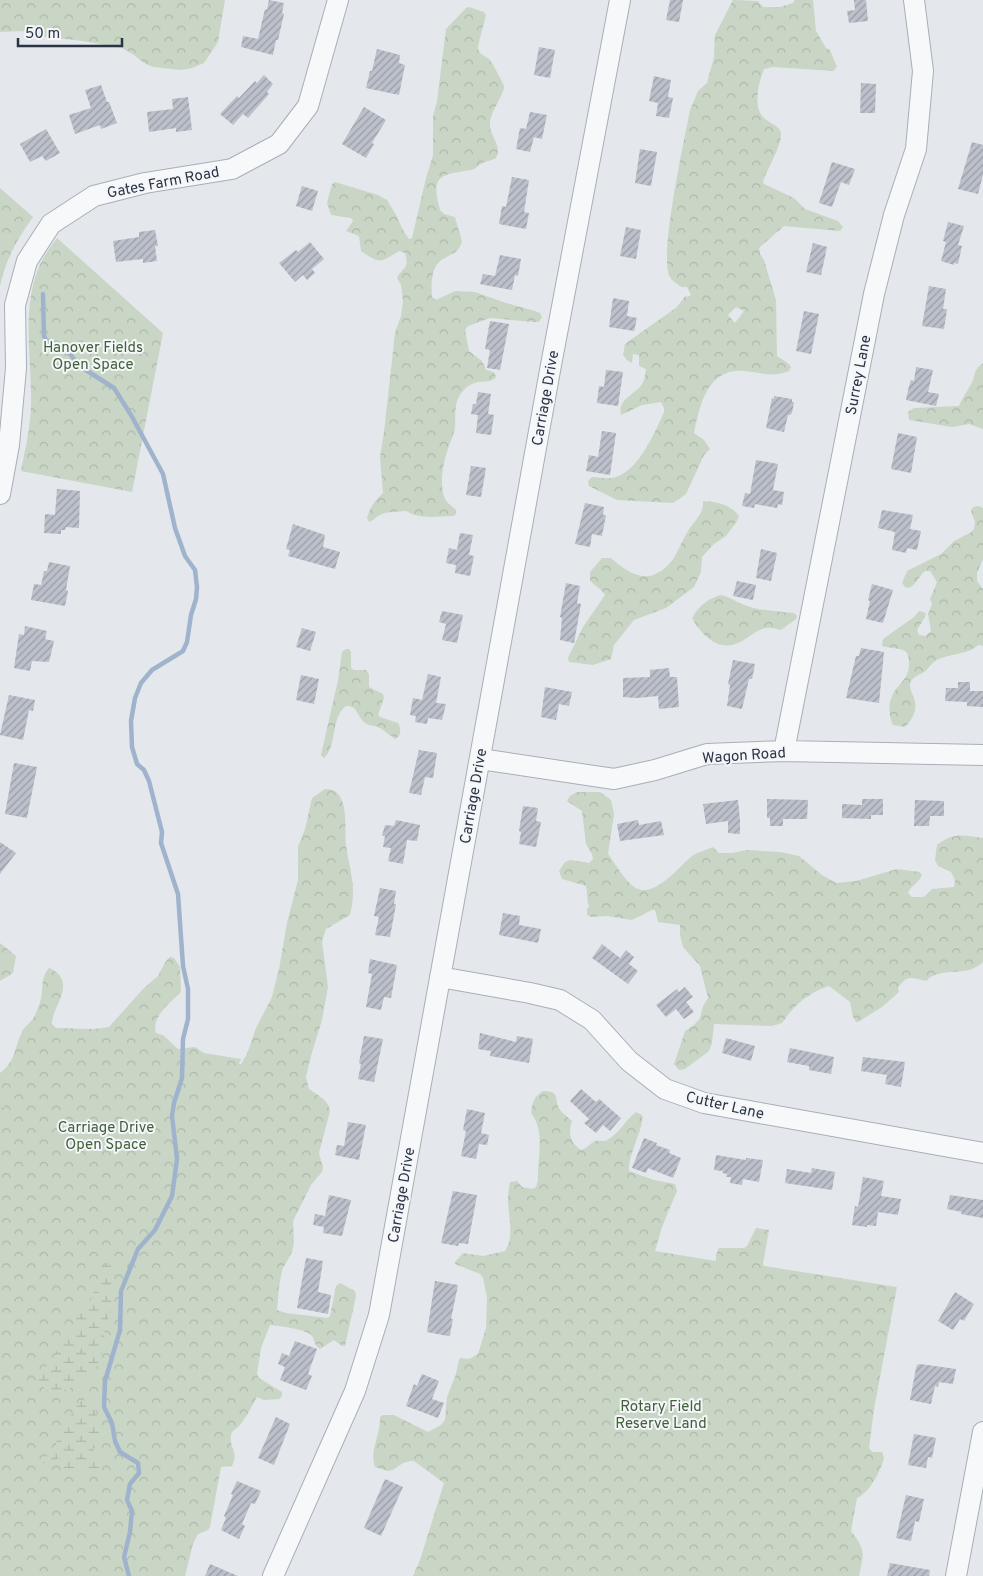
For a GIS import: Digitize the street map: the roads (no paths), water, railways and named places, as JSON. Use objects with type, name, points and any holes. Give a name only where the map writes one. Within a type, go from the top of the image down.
[{"type":"street","name":"Gates Farm Road","points":[[0,494],[9,445],[16,368],[15,305],[27,262],[51,224],[94,196],[145,183],[232,168],[279,144],[308,106],[338,0]]},
{"type":"street","name":"Carriage Drive","points":[[273,1576],[355,1391],[379,1316],[549,375],[620,0]]},
{"type":"street","name":"Surrey Lane","points":[[784,751],[874,294],[894,215],[916,149],[923,71],[914,0]]},
{"type":"street","name":"Wagon Road","points":[[480,759],[614,779],[655,770],[706,754],[784,751],[983,755]]},
{"type":"street","name":"Cutter Lane","points":[[440,977],[560,1000],[592,1020],[629,1062],[665,1089],[704,1103],[983,1153]]},
{"type":"street","points":[[956,1576],[983,1432]]},
{"type":"waterway","points":[[43,294],[44,336],[46,340],[61,347],[71,355],[78,365],[114,388],[163,474],[175,528],[185,556],[195,570],[197,587],[187,642],[183,651],[152,670],[141,683],[135,698],[131,721],[132,747],[137,764],[144,770],[149,781],[162,832],[161,843],[178,894],[183,966],[188,989],[188,1019],[183,1039],[182,1078],[172,1116],[177,1159],[172,1196],[155,1230],[138,1249],[121,1291],[120,1330],[105,1381],[104,1407],[112,1423],[115,1441],[120,1452],[138,1463],[139,1473],[130,1484],[127,1500],[132,1511],[130,1532],[124,1557],[129,1576]]},
{"type":"park label","name":"Hanover Fields Open Space","points":[[93,356]]},
{"type":"park label","name":"Carriage Drive Open Space","points":[[106,1136]]},
{"type":"park label","name":"Rotary Field Reserve Land","points":[[661,1414]]}]
